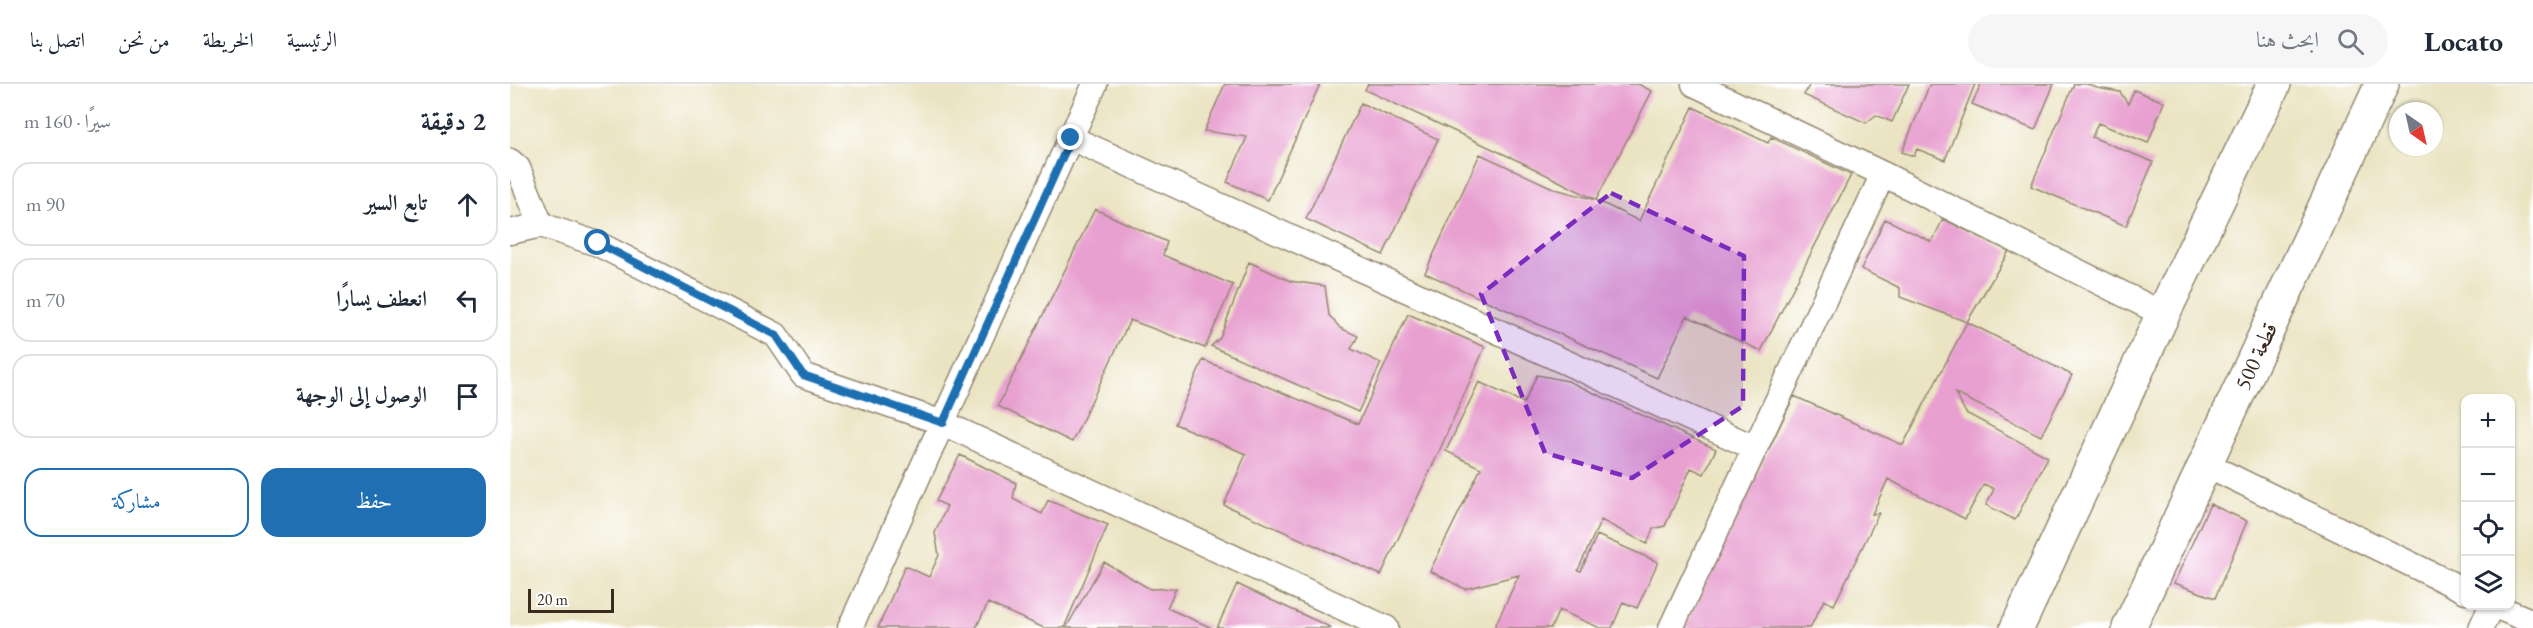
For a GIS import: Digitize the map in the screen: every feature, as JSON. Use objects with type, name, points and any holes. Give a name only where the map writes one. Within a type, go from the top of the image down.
[{"type":"street","points":[[850,628],[1095,84]]},
{"type":"street","points":[[1694,84],[1884,174],[2163,314]]},
{"type":"street","points":[[2017,628],[2163,314],[2274,84]]},
{"type":"street","name":"قطعة 500","points":[[2129,628],[2382,84]]},
{"type":"street","points":[[1071,138],[1755,448]]},
{"type":"street","points":[[510,161],[518,168],[541,225]]},
{"type":"street","points":[[1671,628],[1884,174]]},
{"type":"street","points":[[510,232],[541,225],[598,243],[776,335],[803,375],[943,423],[1386,628]]},
{"type":"street","points":[[2205,464],[2461,589]]},
{"type":"street","points":[[2481,628],[2491,610]]},
{"type":"street","points":[[2503,610],[2533,622]]},
{"type":"highlighted area","points":[[1611,193],[1744,256],[1743,406],[1632,478],[1545,453],[1481,294]]},
{"type":"building","points":[[1225,84],[1320,84],[1268,200],[1227,182],[1247,137],[1204,131]]},
{"type":"building","points":[[1368,84],[1638,84],[1652,91],[1596,200],[1523,163],[1365,90]]},
{"type":"building","points":[[1810,84],[1909,84],[1892,122],[1876,115],[1866,123],[1804,95]]},
{"type":"building","points":[[1930,84],[1975,84],[1945,160],[1917,149],[1914,156],[1902,152]]},
{"type":"building","points":[[1981,84],[2054,84],[2035,130],[1972,104]]},
{"type":"building","points":[[2074,84],[2087,84],[2120,92],[2128,104],[2134,90],[2164,102],[2148,143],[2098,123],[2092,137],[2153,162],[2126,226],[2031,186]]},
{"type":"building","points":[[1361,103],[1438,139],[1383,255],[1306,219]]},
{"type":"building","points":[[1693,107],[1768,143],[1771,137],[1851,175],[1761,351],[1687,316],[1657,378],[1425,273],[1480,154],[1555,189],[1596,200],[1639,221]]},
{"type":"building","points":[[1095,209],[1167,242],[1163,255],[1233,285],[1205,348],[1130,320],[1072,442],[998,406]]},
{"type":"building","points":[[1885,219],[1932,242],[1943,219],[2009,251],[1967,322],[1900,297],[1900,288],[1861,269]]},
{"type":"building","points":[[1249,262],[1290,281],[1325,286],[1329,315],[1340,328],[1358,336],[1351,349],[1381,363],[1358,412],[1211,346],[1220,338]]},
{"type":"building","points":[[1408,314],[1485,347],[1381,575],[1224,505],[1246,454],[1175,424],[1203,360],[1358,424]]},
{"type":"building","points":[[1967,322],[2072,375],[2041,436],[1955,393],[1966,413],[2048,457],[2015,520],[1986,505],[1994,489],[1984,484],[1965,519],[1888,479],[1872,514],[1879,513],[1834,605],[1824,600],[1810,628],[1684,628],[1794,396],[1903,445]]},
{"type":"building","points":[[1537,375],[1568,381],[1716,449],[1704,474],[1691,468],[1665,526],[1653,529],[1647,544],[1601,520],[1578,570],[1581,571],[1597,535],[1658,562],[1637,608],[1623,602],[1612,628],[1600,628],[1559,610],[1551,628],[1494,628],[1519,575],[1465,589],[1430,571],[1481,468],[1446,451],[1479,382],[1524,403]]},
{"type":"building","points":[[960,455],[1016,483],[1013,499],[1042,514],[1048,500],[1108,525],[1064,628],[1044,628],[988,603],[976,628],[878,628],[905,566],[929,577],[939,555],[935,533],[947,506],[936,501]]},
{"type":"building","points":[[2210,504],[2247,521],[2215,598],[2174,583]]},
{"type":"building","points":[[1104,562],[1150,589],[1176,588],[1167,608],[1212,628],[1066,628]]},
{"type":"building","points":[[1237,584],[1271,600],[1332,628],[1217,628]]},
{"type":"route","points":[[598,243],[776,335],[803,375],[943,423],[1071,138]]}]
